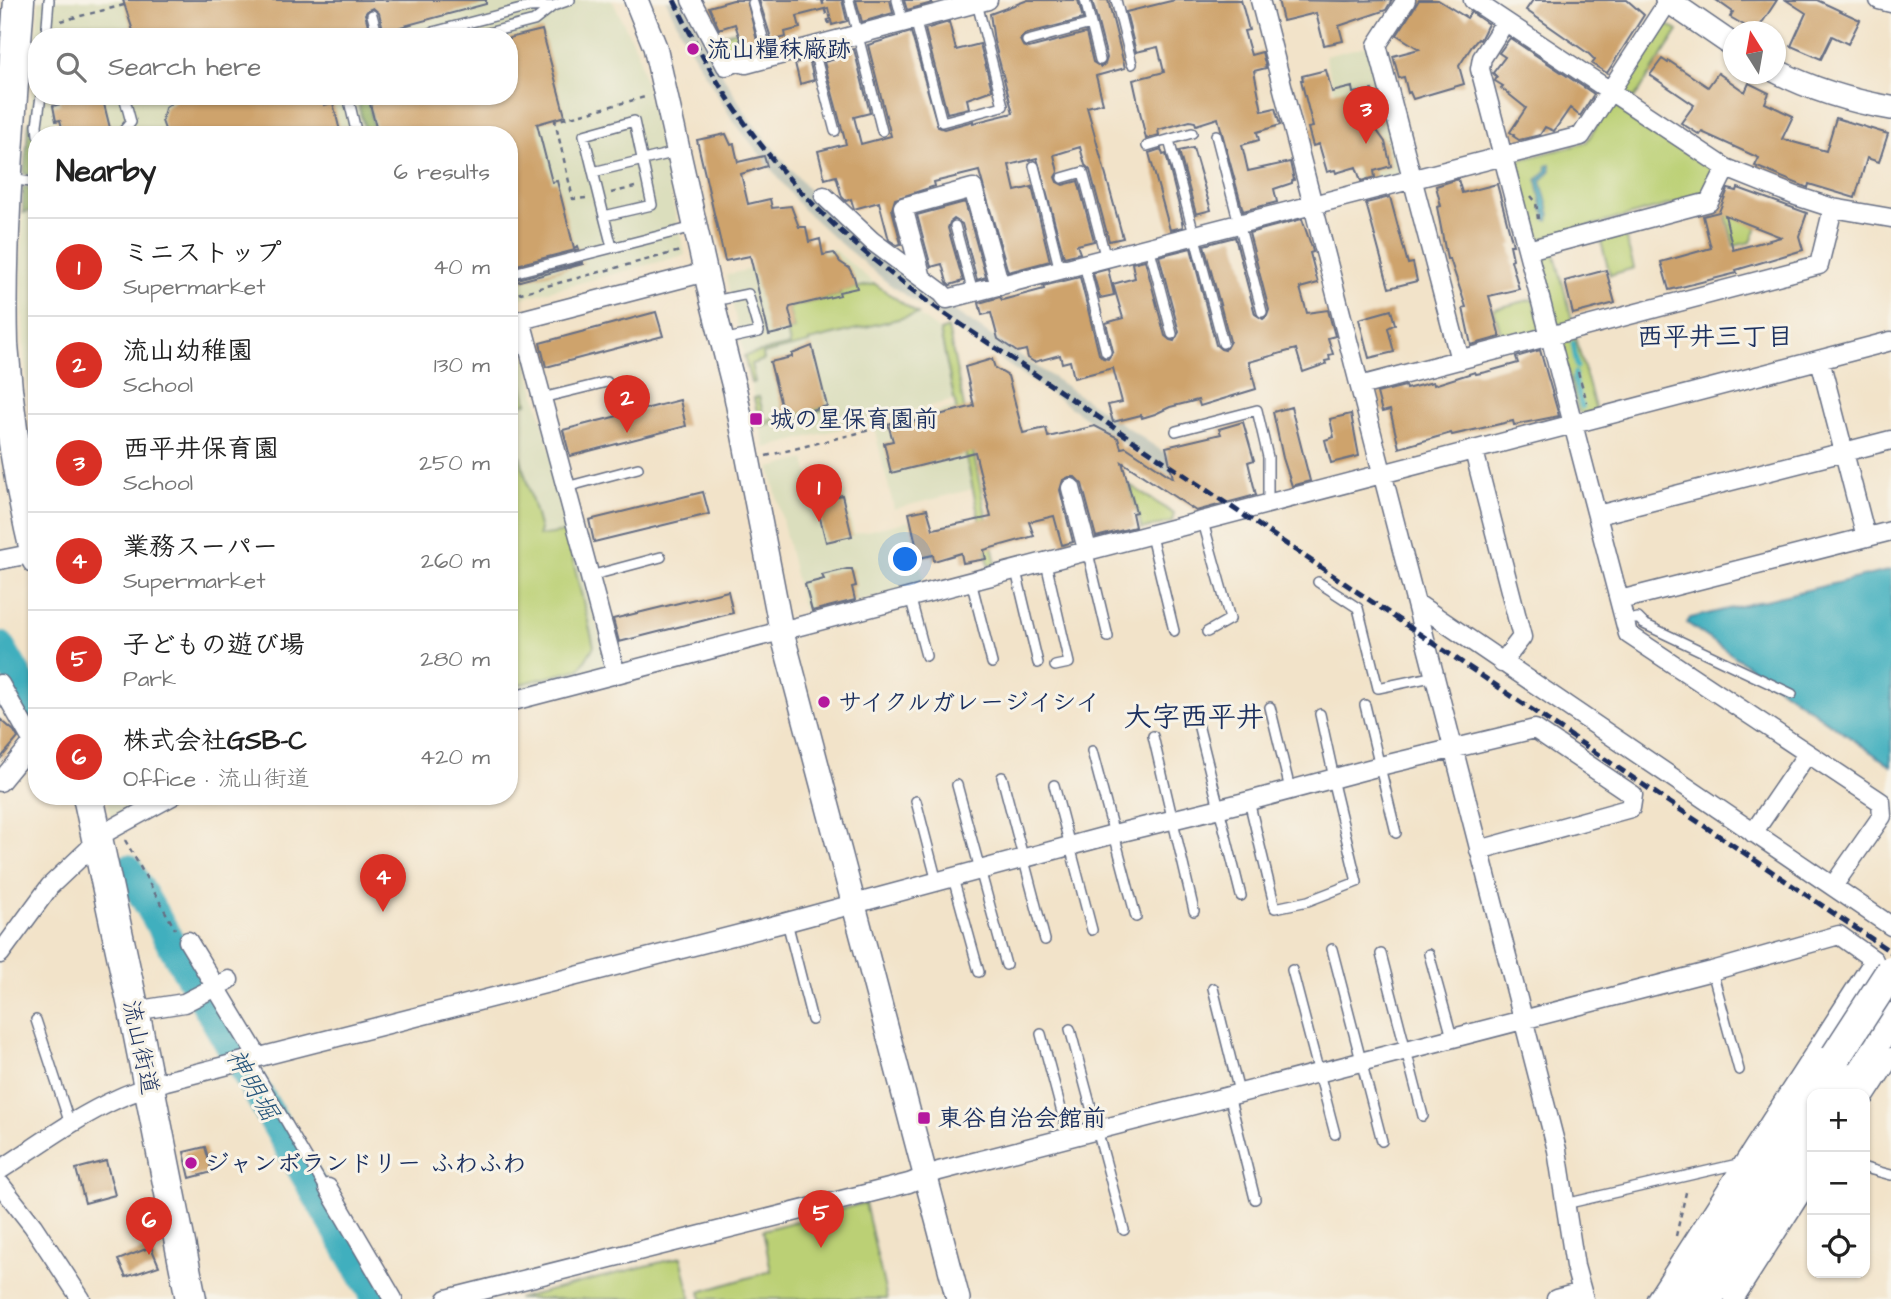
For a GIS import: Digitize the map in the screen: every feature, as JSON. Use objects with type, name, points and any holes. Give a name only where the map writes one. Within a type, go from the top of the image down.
[{"type":"main road","points":[[36,28],[41,1]]},
{"type":"main road","points":[[28,67],[6,179],[1,224],[5,420],[28,521]]},
{"type":"main road","name":"流山街道","points":[[92,805],[103,831],[134,1011],[191,1299]]},
{"type":"main road","points":[[1853,1074],[1891,971]]},
{"type":"main road","points":[[1678,1299],[1853,1074],[1891,1018]]},
{"type":"main road","points":[[1707,1299],[1807,1147]]},
{"type":"street","points":[[636,0],[655,47],[752,473],[781,629],[958,1299]]},
{"type":"street","points":[[691,0],[726,66],[738,62],[746,64],[909,21],[944,6],[982,1]]},
{"type":"street","points":[[1261,0],[1557,1150],[1575,1266],[1583,1296],[1556,1299]]},
{"type":"street","points":[[1406,0],[1377,45],[1460,360]]},
{"type":"street","points":[[1473,0],[1726,168],[1796,197],[1833,208],[1891,218]]},
{"type":"street","points":[[824,196],[872,241],[947,299],[1581,136],[1668,0],[1723,38]]},
{"type":"street","points":[[1879,0],[1891,3]]},
{"type":"street","points":[[1506,22],[1482,58],[1480,69],[1503,157],[1534,249],[1550,336],[1583,422],[1598,515],[1628,634],[1881,802],[1882,816],[1833,886]]},
{"type":"street","points":[[1786,75],[1824,92],[1891,108]]},
{"type":"street","points":[[1534,249],[1709,202],[1726,168]]},
{"type":"street","points":[[922,278],[903,207],[973,188],[999,286]]},
{"type":"street","points":[[1360,386],[1819,265],[1833,208]]},
{"type":"street","points":[[616,674],[521,320],[706,272]]},
{"type":"street","points":[[518,700],[781,629],[1088,553],[1891,341]]},
{"type":"street","points":[[1820,360],[1866,537]]},
{"type":"street","points":[[1598,515],[1891,440]]},
{"type":"street","points":[[1474,451],[1522,637],[1502,663]]},
{"type":"street","points":[[1071,488],[1088,553]]},
{"type":"street","points":[[1620,600],[1891,531]]},
{"type":"street","points":[[0,560],[28,557]]},
{"type":"street","points":[[1416,603],[1891,926]]},
{"type":"street","points":[[0,684],[28,731]]},
{"type":"street","points":[[0,1170],[70,1124],[121,1097],[149,1087],[787,922],[1114,834],[1535,729],[1633,795],[1631,808],[1479,850]]},
{"type":"street","points":[[0,782],[28,751]]},
{"type":"street","points":[[1753,833],[1807,754]]},
{"type":"street","points":[[79,805],[103,831]]},
{"type":"street","points":[[0,954],[50,886],[103,831],[154,805]]},
{"type":"street","points":[[447,1299],[909,1183],[1317,1071],[1712,971],[1839,935],[1874,960],[1761,1143],[1744,1163],[1656,1299]]},
{"type":"street","points":[[188,941],[217,986],[254,1059]]},
{"type":"street","points":[[134,1011],[184,1003],[217,986]]},
{"type":"street","points":[[1856,988],[1891,1012]]},
{"type":"street","points":[[1853,1074],[1891,1057]]},
{"type":"street","points":[[1734,1299],[1807,1179]]},
{"type":"street","points":[[0,1184],[33,1226],[81,1299]]},
{"type":"street","points":[[328,1188],[393,1299]]},
{"type":"lane","points":[[529,7],[541,0]]},
{"type":"lane","points":[[448,28],[529,7],[553,6],[570,0]]},
{"type":"lane","points":[[849,0],[882,131]]},
{"type":"lane","points":[[897,0],[909,21],[942,121],[1003,106],[982,1]]},
{"type":"lane","points":[[1085,0],[1100,60]]},
{"type":"lane","points":[[1116,0],[1132,64]]},
{"type":"lane","points":[[41,1],[45,28]]},
{"type":"lane","points":[[753,3],[769,58]]},
{"type":"lane","points":[[507,28],[534,21],[553,6]]},
{"type":"lane","points":[[372,15],[378,28]]},
{"type":"lane","points":[[1027,41],[1091,24]]},
{"type":"lane","points":[[813,47],[835,131]]},
{"type":"lane","points":[[37,126],[40,105]]},
{"type":"lane","points":[[126,105],[131,122],[128,126]]},
{"type":"lane","points":[[350,105],[355,126]]},
{"type":"lane","points":[[604,216],[653,205],[634,121],[584,135],[593,172],[604,216],[612,247]]},
{"type":"lane","points":[[1147,146],[1192,133]]},
{"type":"lane","points":[[1216,135],[1262,312]]},
{"type":"lane","points":[[1169,140],[1223,343]]},
{"type":"lane","points":[[593,172],[679,152]]},
{"type":"lane","points":[[1034,166],[1060,271]]},
{"type":"lane","points":[[1062,178],[1083,172],[1106,259]]},
{"type":"lane","points":[[6,179],[28,182]]},
{"type":"lane","points":[[955,226],[973,293]]},
{"type":"lane","points":[[518,272],[695,227]]},
{"type":"lane","points":[[1149,246],[1172,334]]},
{"type":"lane","points":[[1084,264],[1106,352]]},
{"type":"lane","points":[[712,301],[748,294],[758,332],[722,340]]},
{"type":"lane","points":[[542,398],[607,382]]},
{"type":"lane","points":[[1176,431],[1257,410],[1268,457],[1268,505]]},
{"type":"lane","points":[[566,487],[638,468]]},
{"type":"lane","points":[[1203,522],[1230,619],[1208,632]]},
{"type":"lane","points":[[1151,536],[1174,631]]},
{"type":"lane","points":[[1088,553],[1108,637]]},
{"type":"lane","points":[[590,576],[661,557]]},
{"type":"lane","points":[[1046,563],[1069,663],[1055,666]]},
{"type":"lane","points":[[1016,571],[1038,663]]},
{"type":"lane","points":[[971,581],[992,663]]},
{"type":"lane","points":[[1318,582],[1358,608],[1378,688],[1436,676]]},
{"type":"lane","points":[[910,596],[926,656]]},
{"type":"lane","points":[[1625,621],[1638,618],[1644,624],[1792,694]]},
{"type":"lane","points":[[1365,705],[1396,833]]},
{"type":"lane","points":[[1270,707],[1290,789]]},
{"type":"lane","points":[[1249,801],[1275,908],[1308,901],[1357,883],[1320,714]]},
{"type":"lane","points":[[1199,728],[1241,896]]},
{"type":"lane","points":[[1153,736],[1194,911]]},
{"type":"lane","points":[[1092,751],[1136,917]]},
{"type":"lane","points":[[1002,777],[1045,940]]},
{"type":"lane","points":[[957,785],[1006,965]]},
{"type":"lane","points":[[1054,785],[1092,930]]},
{"type":"lane","points":[[916,801],[979,972]]},
{"type":"lane","points":[[787,922],[813,1020]]},
{"type":"lane","points":[[1332,949],[1382,1141]]},
{"type":"lane","points":[[1381,954],[1423,1116]]},
{"type":"lane","points":[[1429,954],[1452,1037]]},
{"type":"lane","points":[[1292,970],[1335,1134]]},
{"type":"lane","points":[[1712,971],[1739,1070]]},
{"type":"lane","points":[[1213,988],[1255,1199]]},
{"type":"lane","points":[[36,1020],[70,1124]]},
{"type":"lane","points":[[1070,1029],[1124,1230]]},
{"type":"lane","points":[[1041,1034],[1069,1139]]},
{"type":"lane","points":[[254,1059],[324,1187],[328,1188]]},
{"type":"lane","points":[[1565,1204],[1744,1163]]},
{"type":"lane","points":[[1870,1169],[1891,1175]]},
{"type":"path","points":[[822,0],[833,41]]},
{"type":"path","points":[[55,23],[124,5]]},
{"type":"path","points":[[608,194],[641,186]]},
{"type":"path","points":[[1527,192],[1536,202],[1539,212],[1540,229],[1534,249]]},
{"type":"path","points":[[518,294],[687,249]]},
{"type":"path","points":[[1576,370],[1580,376],[1583,422]]},
{"type":"path","points":[[763,457],[874,429]]},
{"type":"path","points":[[103,831],[181,940],[188,941]]},
{"type":"path","points":[[1679,1262],[1677,1224],[1691,1174]]},
{"type":"shaded area","points":[[39,0],[612,0],[638,52],[685,255],[518,299],[518,126],[28,126],[30,105],[518,105],[518,28],[37,28]]},
{"type":"shaded area","points":[[666,0],[683,0],[714,61],[750,120],[820,204],[929,294],[1239,503],[1220,509],[889,284],[835,239],[802,208],[732,119],[685,40]]},
{"type":"shaded area","points":[[1370,45],[1403,168],[1399,175],[1359,186],[1325,56]]},
{"type":"shaded area","points":[[28,131],[28,388],[24,357],[23,190]]},
{"type":"shaded area","points":[[833,249],[940,331],[954,400],[765,448],[726,275]]},
{"type":"shaded area","points":[[518,327],[608,668],[518,692]]},
{"type":"shaded area","points":[[956,407],[973,489],[894,509],[874,427]]},
{"type":"shaded area","points":[[805,459],[815,499],[845,492],[854,534],[909,521],[925,585],[812,613],[803,609],[770,468]]},
{"type":"shaded area","points":[[108,805],[133,805],[111,817]]},
{"type":"green space","points":[[1668,25],[1678,31],[1634,99],[1624,92],[1623,84],[1661,26]]},
{"type":"green space","points":[[736,31],[743,53],[729,54],[717,36]]},
{"type":"green space","points":[[369,105],[373,126],[364,126],[359,107]]},
{"type":"green space","points":[[1616,105],[1713,168],[1715,174],[1705,192],[1698,197],[1538,240],[1532,236],[1514,168],[1519,160],[1586,143],[1609,106]]},
{"type":"green space","points":[[28,132],[28,175],[24,174]]},
{"type":"green space","points":[[23,187],[28,188],[28,212],[23,213]]},
{"type":"green space","points":[[1724,207],[1757,227],[1751,242],[1734,246]]},
{"type":"green space","points":[[1624,232],[1634,268],[1610,275],[1600,238]]},
{"type":"green space","points":[[1554,251],[1573,323],[1561,326],[1555,322],[1538,259],[1542,254]]},
{"type":"green space","points":[[875,284],[918,314],[763,354],[764,360],[751,364],[755,382],[751,383],[744,356],[790,345],[787,331],[794,329],[790,307],[840,295],[840,291]]},
{"type":"green space","points":[[1533,299],[1541,326],[1536,332],[1503,341],[1494,309]]},
{"type":"green space","points":[[948,328],[996,564],[989,566],[940,331]]},
{"type":"green space","points":[[1575,336],[1596,411],[1584,415],[1578,411],[1561,346],[1565,339]]},
{"type":"green space","points":[[518,367],[527,403],[518,406]]},
{"type":"green space","points":[[759,397],[765,421],[826,406],[826,409],[760,426],[754,398]]},
{"type":"green space","points":[[518,456],[540,530],[538,536],[566,532],[594,646],[580,669],[518,685]]},
{"type":"green space","points":[[1130,485],[1174,514],[1172,522],[1142,529]]},
{"type":"green space","points":[[865,1203],[887,1299],[702,1299],[700,1292],[771,1271],[763,1230]]},
{"type":"green space","points":[[681,1257],[691,1299],[517,1299]]},
{"type":"water","points":[[1550,165],[1551,170],[1541,181],[1550,215],[1549,220],[1546,220],[1537,180],[1547,170],[1546,166]]},
{"type":"water","points":[[1891,570],[1891,766],[1687,623],[1690,618]]},
{"type":"building","points":[[123,0],[486,0],[486,4],[399,28],[383,28],[379,13],[373,8],[365,14],[369,28],[132,28]]},
{"type":"building","points":[[733,0],[747,0],[758,45],[748,48],[747,43],[742,45],[735,24],[719,29],[709,7]]},
{"type":"building","points":[[759,0],[842,0],[847,21],[832,25],[828,8],[797,16],[800,28],[785,32],[786,37],[772,41]]},
{"type":"building","points":[[856,0],[890,0],[893,13],[862,22]]},
{"type":"building","points":[[904,0],[932,0],[932,3],[907,10]]},
{"type":"building","points":[[1028,0],[1078,0],[1083,19],[1025,34],[1020,40],[1023,46],[1029,48],[1086,33],[1093,62],[1101,67],[1107,58],[1092,0],[1108,0],[1125,68],[1096,76],[1103,103],[1087,107],[1123,238],[1109,241],[1090,170],[1085,165],[1080,147],[1054,155],[1057,182],[1063,185],[1078,181],[1094,241],[1077,245],[1080,253],[1064,257],[1037,158],[1009,165],[1015,191],[1032,187],[1050,261],[1008,272],[979,171],[934,182],[935,186],[895,199],[892,209],[901,244],[897,245],[889,240],[879,202],[854,209],[851,199],[846,201],[842,197],[836,176],[825,179],[818,151],[846,144],[824,62],[840,58],[839,53],[854,49],[870,113],[854,117],[861,144],[891,136],[868,45],[911,32],[938,127],[944,129],[1013,113],[994,41],[990,14]]},
{"type":"building","points":[[1175,0],[1241,0],[1249,30],[1244,31],[1251,55],[1262,52],[1266,68],[1254,71],[1262,111],[1275,108],[1280,125],[1257,132],[1259,140],[1242,145],[1248,171],[1290,162],[1294,180],[1274,189],[1277,202],[1243,211],[1218,118],[1196,125],[1190,121],[1158,130],[1159,135],[1146,139],[1133,80],[1164,72],[1158,47],[1136,52],[1126,12]]},
{"type":"building","points":[[1278,0],[1392,0],[1386,10],[1339,26],[1343,41],[1324,45],[1316,13],[1283,21]]},
{"type":"building","points":[[1419,0],[1438,0],[1467,18],[1471,12],[1488,24],[1480,40],[1472,46],[1459,66],[1464,84],[1413,99],[1410,92],[1408,93],[1404,77],[1399,78],[1393,56],[1419,49],[1397,35]]},
{"type":"building","points":[[1533,0],[1627,0],[1644,15],[1607,73],[1592,64],[1595,60],[1589,54],[1526,10]]},
{"type":"building","points":[[1716,0],[1777,0],[1763,21],[1737,21],[1730,17],[1733,12]]},
{"type":"building","points":[[1786,0],[1817,0],[1860,20],[1848,44],[1832,36],[1821,59],[1791,46],[1806,13]]},
{"type":"building","points":[[949,22],[956,50],[980,44],[992,90],[967,99],[969,108],[947,113],[925,29]]},
{"type":"building","points":[[542,30],[565,116],[537,124],[552,182],[557,181],[574,248],[578,246],[579,249],[518,265],[518,126],[376,126],[370,105],[518,105],[518,36]]},
{"type":"building","points":[[1510,38],[1594,94],[1580,116],[1570,108],[1554,131],[1545,127],[1540,135],[1519,140],[1513,136],[1510,132],[1526,108],[1501,88],[1503,86],[1495,81],[1497,77],[1493,73],[1505,57],[1499,53]]},
{"type":"building","points":[[809,59],[814,80],[800,84],[795,63]]},
{"type":"building","points":[[1662,59],[1708,87],[1718,73],[1723,77],[1723,84],[1734,84],[1745,92],[1751,84],[1769,93],[1765,103],[1793,116],[1782,139],[1826,151],[1836,118],[1888,134],[1879,162],[1867,158],[1855,198],[1809,184],[1808,188],[1755,166],[1759,158],[1702,132],[1700,135],[1681,123],[1694,105],[1650,75]]},
{"type":"building","points":[[1326,70],[1332,92],[1352,87],[1353,93],[1372,90],[1374,98],[1377,97],[1383,123],[1373,125],[1385,142],[1391,166],[1374,171],[1375,177],[1361,181],[1356,167],[1336,173],[1335,170],[1327,172],[1319,144],[1313,146],[1308,128],[1313,127],[1301,80],[1302,76]]},
{"type":"building","points":[[104,105],[110,126],[62,126],[60,120],[56,121],[53,106]]},
{"type":"building","points":[[169,105],[334,105],[339,126],[164,126],[162,121],[165,108]]},
{"type":"building","points":[[726,134],[731,145],[734,144],[738,162],[764,156],[767,166],[741,174],[748,204],[770,199],[772,208],[791,206],[799,227],[806,227],[809,242],[820,239],[823,255],[834,253],[854,277],[857,288],[790,307],[794,329],[769,335],[750,256],[725,261],[697,140]]},
{"type":"building","points":[[1193,148],[1211,210],[1196,214],[1179,151]]},
{"type":"building","points":[[1161,149],[1163,155],[1166,154],[1183,222],[1183,227],[1170,230],[1149,153]]},
{"type":"building","points":[[1458,179],[1462,193],[1497,184],[1513,245],[1510,245],[1511,260],[1519,289],[1489,296],[1500,337],[1471,345],[1463,308],[1466,307],[1450,259],[1447,259],[1437,207],[1441,206],[1436,186]]},
{"type":"building","points":[[1738,188],[1807,213],[1799,236],[1803,250],[1736,270],[1737,273],[1669,290],[1661,262],[1711,248],[1703,216],[1719,212],[1728,189],[1737,191]],"holes":[[[1725,215],[1781,237],[1733,250]]]},
{"type":"building","points":[[1390,197],[1408,264],[1413,263],[1417,281],[1389,288],[1366,203]]},
{"type":"building","points":[[965,202],[986,277],[977,280],[962,224],[954,219],[948,228],[963,281],[950,285],[942,264],[931,267],[917,215]]},
{"type":"building","points":[[1302,219],[1313,252],[1310,253],[1318,283],[1300,288],[1307,313],[1328,310],[1335,336],[1328,338],[1333,354],[1329,355],[1330,360],[1303,372],[1296,349],[1249,362],[1256,389],[1200,406],[1198,400],[1142,418],[1141,415],[1113,422],[1108,405],[1122,402],[1113,368],[1074,378],[1070,361],[1062,363],[1060,355],[1034,362],[1028,358],[1026,350],[1017,352],[998,339],[991,313],[982,315],[979,303],[1000,297],[1002,300],[1080,277],[1099,354],[1108,359],[1113,351],[1106,323],[1123,318],[1113,284],[1135,278],[1132,263],[1145,260],[1165,336],[1174,341],[1179,332],[1159,256],[1191,248],[1216,345],[1225,350],[1230,341],[1204,245],[1235,237],[1255,314],[1263,319],[1269,310],[1249,233]]},
{"type":"building","points":[[583,262],[518,282],[518,279]]},
{"type":"building","points":[[1108,269],[1114,295],[1100,298],[1093,273]]},
{"type":"building","points":[[1606,270],[1615,303],[1573,314],[1565,281]]},
{"type":"building","points":[[1391,310],[1395,324],[1388,328],[1394,352],[1369,358],[1359,319]]},
{"type":"building","points":[[656,312],[663,336],[546,367],[540,343]]},
{"type":"building","points":[[812,346],[827,406],[784,417],[770,362],[792,357],[792,354]]},
{"type":"building","points":[[1540,350],[1559,416],[1514,425],[1513,421],[1452,435],[1451,433],[1399,448],[1390,410],[1382,412],[1377,393],[1433,382],[1434,385],[1475,372],[1486,372],[1518,363],[1516,357]]},
{"type":"building","points":[[992,359],[995,368],[1008,376],[1023,433],[1046,428],[1048,437],[1095,426],[1118,438],[1121,448],[1126,447],[1173,478],[1166,447],[1221,434],[1219,429],[1243,422],[1254,460],[1248,462],[1256,495],[1196,511],[1122,462],[1136,512],[1132,513],[1135,527],[1096,537],[1082,484],[1075,477],[1069,477],[1063,480],[1060,490],[1073,542],[1062,545],[1054,516],[1029,522],[1034,536],[984,550],[986,559],[963,563],[961,553],[934,561],[933,555],[919,558],[909,513],[927,509],[933,529],[991,517],[975,452],[891,473],[884,443],[893,441],[888,424],[903,420],[904,424],[974,406],[965,367]]},
{"type":"building","points":[[680,400],[686,426],[570,456],[563,430]]},
{"type":"building","points":[[1291,407],[1310,481],[1292,486],[1273,412]]},
{"type":"building","points":[[1351,414],[1359,456],[1331,463],[1325,440],[1334,437],[1330,419]]},
{"type":"building","points":[[703,492],[709,514],[594,542],[589,520]]},
{"type":"building","points":[[842,495],[852,536],[826,542],[816,502]]},
{"type":"building","points":[[852,569],[856,586],[852,587],[855,600],[812,611],[805,584],[824,579],[822,575]]},
{"type":"building","points":[[728,591],[733,613],[619,642],[613,619]]},
{"type":"building","points":[[0,719],[18,738],[0,759]]},
{"type":"building","points":[[205,1147],[212,1172],[190,1178],[184,1152]]},
{"type":"building","points":[[106,1161],[115,1195],[85,1203],[76,1169]]},
{"type":"building","points":[[151,1247],[159,1266],[126,1277],[118,1260]]},
{"type":"waterway","points":[[1573,343],[1577,367]]},
{"type":"waterway","points":[[1575,373],[1574,379],[1582,407]]},
{"type":"waterway","name":"神明堀","points":[[0,646],[28,694]]},
{"type":"waterway","name":"神明堀","points":[[128,869],[377,1299]]},
{"type":"railway","points":[[674,0],[727,96],[756,138],[823,214],[902,282],[1891,952]]},
{"type":"place","name":"流山糧秣廠跡","points":[[693,49]]},
{"type":"place","name":"西平井保育園","points":[[1366,144]]},
{"type":"place","name":"城の星保育園前","points":[[756,419]]},
{"type":"place","name":"流山幼稚園","points":[[627,433]]},
{"type":"place","name":"ミニストップ","points":[[819,522]]},
{"type":"place","name":"サイクルガレージイシイ","points":[[824,702]]},
{"type":"place","name":"業務スーパー","points":[[383,912]]},
{"type":"place","name":"東谷自治会館前","points":[[924,1118]]},
{"type":"place","name":"ジャンボランドリー ふわふわ","points":[[191,1163]]},
{"type":"place","name":"子どもの遊び場","points":[[821,1248]]},
{"type":"place","name":"株式会社GSB-C","points":[[149,1255]]},
{"type":"district","name":"西平井三丁目","points":[[1715,336]]},
{"type":"district","name":"大字西平井","points":[[1194,716]]}]
